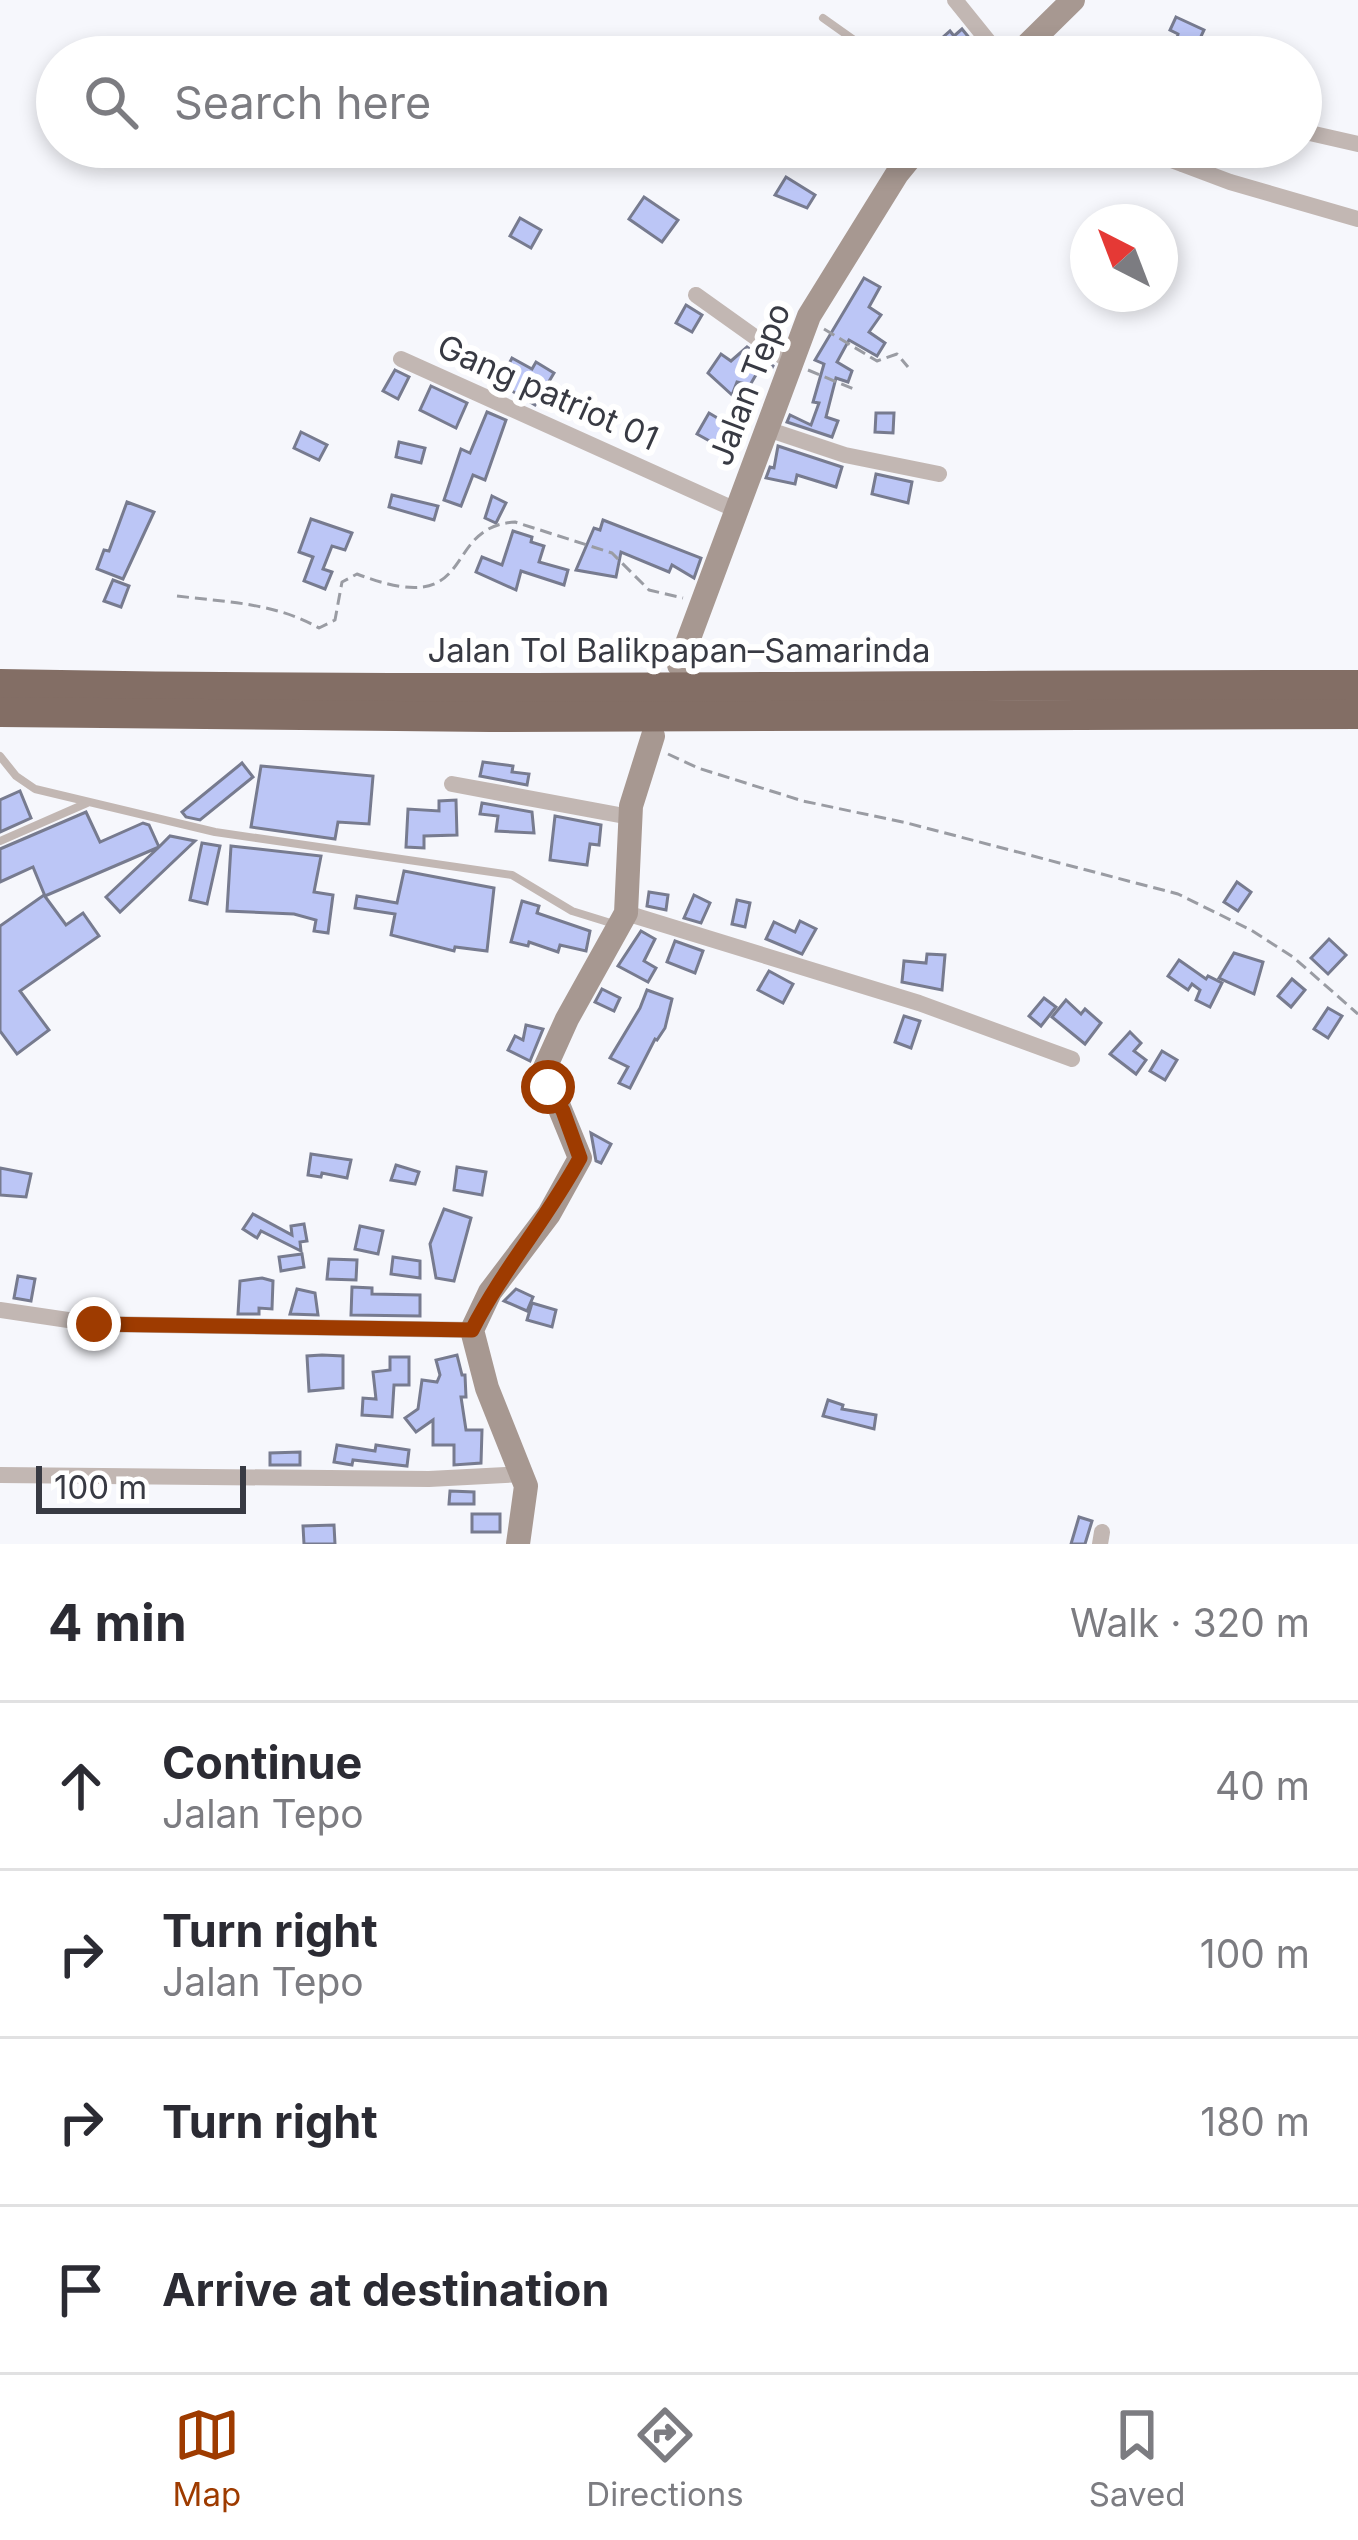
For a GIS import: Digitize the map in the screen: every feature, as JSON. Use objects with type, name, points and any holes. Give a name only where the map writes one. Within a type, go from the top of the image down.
[{"type":"highway","name":"Jalan Tol Balikpapan–Samarinda","points":[[0,684],[1358,686]]},
{"type":"highway","name":"Jalan Tol Balikpapan–Samarinda","points":[[0,712],[443,717],[1358,714]]},
{"type":"street","points":[[955,0],[983,36]]},
{"type":"street","points":[[1037,36],[1073,0]]},
{"type":"street","points":[[1322,135],[1358,144]]},
{"type":"street","name":"Jalan Tepo","points":[[679,664],[809,316],[905,168]]},
{"type":"street","points":[[1206,168],[1230,182],[1358,219]]},
{"type":"street","points":[[696,295],[790,362]]},
{"type":"street","name":"Gang patriot 01","points":[[401,359],[736,510]]},
{"type":"street","points":[[767,429],[845,455],[939,473]]},
{"type":"street","points":[[518,1544],[526,1504],[523,1474],[487,1388],[472,1330],[490,1292],[549,1214],[580,1158],[544,1070],[623,920],[630,817],[651,741]]},
{"type":"street","points":[[452,784],[630,817]]},
{"type":"street","points":[[623,920],[844,980],[1072,1059]]},
{"type":"street","points":[[0,1310],[94,1324],[472,1330]]},
{"type":"street","points":[[0,1475],[429,1479],[523,1474]]},
{"type":"lane","points":[[823,18],[848,36]]},
{"type":"lane","points":[[0,755],[16,776],[35,789],[214,832],[512,875],[572,910],[623,920]]},
{"type":"lane","points":[[0,841],[88,802]]},
{"type":"path","points":[[809,316],[877,361],[897,354],[908,367]]},
{"type":"path","points":[[790,362],[856,390]]},
{"type":"path","points":[[177,596],[295,614],[319,628],[335,620],[342,582],[357,574],[402,590],[429,589],[450,575],[482,534],[500,523],[515,521],[612,553],[649,590],[703,603]]},
{"type":"path","points":[[651,741],[698,768],[803,801],[1178,894],[1293,957],[1358,1014]]},
{"type":"building","points":[[1176,17],[1204,30],[1201,36],[1178,36],[1170,30]]},
{"type":"building","points":[[786,177],[815,195],[807,208],[775,195]]},
{"type":"building","points":[[644,197],[678,220],[662,242],[629,219]]},
{"type":"building","points":[[520,218],[541,230],[531,248],[510,236]]},
{"type":"building","points":[[864,278],[880,287],[869,307],[881,315],[869,332],[885,343],[877,356],[849,340],[837,362],[852,371],[848,382],[836,378],[826,417],[838,421],[832,437],[787,422],[790,415],[811,425],[824,364],[815,360]]},
{"type":"building","points":[[686,305],[702,315],[692,332],[676,323]]},
{"type":"building","points":[[747,347],[773,366],[768,375],[760,368],[750,385],[737,382],[732,395],[708,373],[721,354],[731,361]]},
{"type":"building","points":[[512,358],[532,369],[536,362],[554,373],[535,405],[499,383]]},
{"type":"building","points":[[395,370],[409,377],[398,399],[383,391]]},
{"type":"building","points":[[431,386],[467,403],[456,428],[420,410]]},
{"type":"building","points":[[487,412],[506,420],[485,480],[473,475],[461,506],[444,500],[461,449],[470,453]]},
{"type":"building","points":[[709,413],[736,429],[724,449],[697,434]]},
{"type":"building","points":[[876,413],[894,413],[893,433],[875,432]]},
{"type":"building","points":[[301,432],[327,445],[319,460],[294,448]]},
{"type":"building","points":[[399,442],[425,448],[421,463],[396,457]]},
{"type":"building","points":[[778,446],[842,467],[836,487],[797,475],[795,484],[766,478],[770,467],[774,468]]},
{"type":"building","points":[[876,474],[912,482],[908,503],[872,494]]},
{"type":"building","points":[[392,495],[438,506],[434,520],[389,507]]},
{"type":"building","points":[[492,496],[506,503],[496,523],[485,518]]},
{"type":"building","points":[[127,502],[154,512],[123,579],[97,569]]},
{"type":"building","points":[[311,519],[352,533],[345,550],[332,546],[323,569],[332,572],[325,589],[304,581],[313,557],[299,552]]},
{"type":"building","points":[[603,520],[701,558],[694,578],[672,565],[669,572],[621,552],[616,577],[576,570],[594,528],[600,530]]},
{"type":"building","points":[[513,531],[544,546],[539,562],[568,570],[564,585],[521,571],[516,590],[476,572],[482,557],[502,565]]},
{"type":"building","points":[[113,580],[129,586],[121,607],[104,601]]},
{"type":"building","points":[[483,762],[513,766],[512,772],[529,774],[527,785],[480,776]]},
{"type":"building","points":[[242,763],[253,777],[200,820],[186,817],[182,812]]},
{"type":"building","points":[[261,766],[373,776],[369,824],[338,822],[335,839],[251,827]]},
{"type":"building","points":[[20,791],[31,818],[0,832],[0,800]]},
{"type":"building","points":[[456,800],[457,835],[424,836],[424,848],[406,847],[408,809],[439,811],[439,801]]},
{"type":"building","points":[[482,803],[532,812],[534,833],[496,831],[498,816],[480,814]]},
{"type":"building","points":[[86,812],[100,842],[143,823],[149,825],[159,847],[45,896],[33,867],[0,882],[0,849]]},
{"type":"building","points":[[555,816],[601,825],[599,845],[590,844],[587,865],[550,860]]},
{"type":"building","points":[[170,836],[195,841],[120,912],[106,897]]},
{"type":"building","points":[[202,843],[220,846],[207,904],[190,900]]},
{"type":"building","points":[[231,846],[321,856],[314,892],[333,895],[328,933],[314,931],[316,920],[294,914],[227,911]]},
{"type":"building","points":[[404,871],[494,888],[487,951],[455,947],[454,951],[391,935],[395,914],[355,908],[357,896],[397,903]]},
{"type":"building","points":[[1237,882],[1251,892],[1238,911],[1224,902]]},
{"type":"building","points":[[649,892],[668,895],[666,910],[647,906]]},
{"type":"building","points":[[44,895],[66,925],[83,913],[99,936],[20,991],[49,1030],[17,1054],[0,1031],[0,926]]},
{"type":"building","points":[[694,895],[710,903],[701,923],[684,918]]},
{"type":"building","points":[[737,900],[750,903],[745,927],[732,924]]},
{"type":"building","points":[[522,901],[539,906],[537,913],[590,931],[586,951],[560,945],[558,952],[529,942],[528,946],[511,942]]},
{"type":"building","points":[[800,921],[816,929],[802,954],[766,939],[774,922],[795,932]]},
{"type":"building","points":[[641,931],[655,939],[644,961],[656,968],[648,982],[618,966]]},
{"type":"building","points":[[1329,939],[1346,955],[1328,974],[1311,958]]},
{"type":"building","points":[[675,941],[703,951],[695,973],[667,962]]},
{"type":"building","points":[[1234,953],[1263,962],[1254,994],[1219,978]]},
{"type":"building","points":[[927,954],[945,955],[942,990],[902,982],[904,961],[926,963]]},
{"type":"building","points":[[1179,960],[1206,979],[1222,983],[1210,1007],[1196,1000],[1200,990],[1192,984],[1188,990],[1168,976]]},
{"type":"building","points":[[769,971],[793,984],[783,1003],[758,990]]},
{"type":"building","points":[[1292,979],[1305,990],[1291,1007],[1278,996]]},
{"type":"building","points":[[602,989],[620,998],[614,1011],[595,1002]]},
{"type":"building","points":[[647,990],[672,999],[665,1028],[630,1088],[619,1083],[628,1067],[610,1058]]},
{"type":"building","points":[[1044,998],[1056,1007],[1041,1026],[1029,1016]]},
{"type":"building","points":[[1066,1000],[1101,1023],[1085,1044],[1052,1017]]},
{"type":"building","points":[[1328,1008],[1342,1016],[1328,1038],[1314,1029]]},
{"type":"building","points":[[904,1016],[920,1021],[911,1048],[895,1042]]},
{"type":"building","points":[[526,1025],[543,1029],[530,1061],[508,1050],[515,1036],[523,1040]]},
{"type":"building","points":[[1130,1032],[1141,1043],[1134,1051],[1146,1060],[1136,1074],[1110,1054]]},
{"type":"building","points":[[1162,1051],[1177,1060],[1165,1080],[1150,1071]]},
{"type":"building","points":[[591,1133],[611,1144],[601,1163],[596,1161]]},
{"type":"building","points":[[311,1154],[351,1160],[347,1178],[308,1175]]},
{"type":"building","points":[[396,1165],[419,1172],[415,1184],[391,1180]]},
{"type":"building","points":[[457,1167],[486,1172],[482,1195],[454,1190]]},
{"type":"building","points":[[0,1168],[31,1174],[26,1197],[0,1195]]},
{"type":"building","points":[[444,1209],[471,1218],[454,1281],[436,1278],[430,1244]]},
{"type":"building","points":[[253,1214],[292,1235],[291,1226],[304,1224],[307,1241],[300,1242],[301,1251],[261,1231],[257,1238],[243,1229]]},
{"type":"building","points":[[360,1226],[383,1231],[378,1254],[355,1249]]},
{"type":"building","points":[[302,1254],[304,1267],[281,1271],[279,1257]]},
{"type":"building","points":[[393,1257],[420,1261],[420,1278],[391,1274]]},
{"type":"building","points":[[329,1259],[357,1260],[356,1280],[327,1279]]},
{"type":"building","points":[[18,1276],[35,1279],[31,1301],[14,1298]]},
{"type":"building","points":[[240,1281],[273,1281],[272,1309],[238,1314]]},
{"type":"building","points":[[352,1287],[372,1288],[372,1294],[420,1295],[420,1316],[351,1315]]},
{"type":"building","points":[[297,1289],[315,1293],[318,1315],[290,1314]]},
{"type":"building","points":[[516,1289],[533,1297],[527,1311],[504,1301]]},
{"type":"building","points":[[532,1303],[556,1310],[552,1327],[527,1320]]},
{"type":"building","points":[[457,1355],[465,1375],[466,1397],[461,1397],[466,1430],[482,1430],[481,1463],[454,1465],[454,1445],[433,1445],[433,1420],[416,1432],[405,1418],[418,1409],[422,1380],[437,1382],[436,1360]]},
{"type":"building","points":[[307,1356],[343,1356],[343,1388],[309,1391]]},
{"type":"building","points":[[390,1357],[409,1357],[409,1385],[394,1385],[392,1417],[362,1415],[363,1398],[376,1399],[373,1372],[390,1370]]},
{"type":"building","points":[[828,1400],[843,1405],[842,1409],[876,1415],[874,1429],[823,1416]]},
{"type":"building","points":[[337,1445],[409,1450],[407,1466],[334,1462]]},
{"type":"building","points":[[300,1452],[300,1465],[270,1465],[270,1453]]},
{"type":"building","points":[[450,1491],[474,1492],[474,1504],[449,1504]]},
{"type":"building","points":[[472,1514],[500,1514],[500,1532],[472,1532]]},
{"type":"building","points":[[1079,1517],[1092,1521],[1085,1544],[1071,1544]]},
{"type":"building","points":[[334,1525],[335,1544],[304,1544],[303,1526]]},
{"type":"route","points":[[94,1324],[472,1330],[490,1292],[549,1214],[580,1158],[563,1111],[548,1087]]}]
